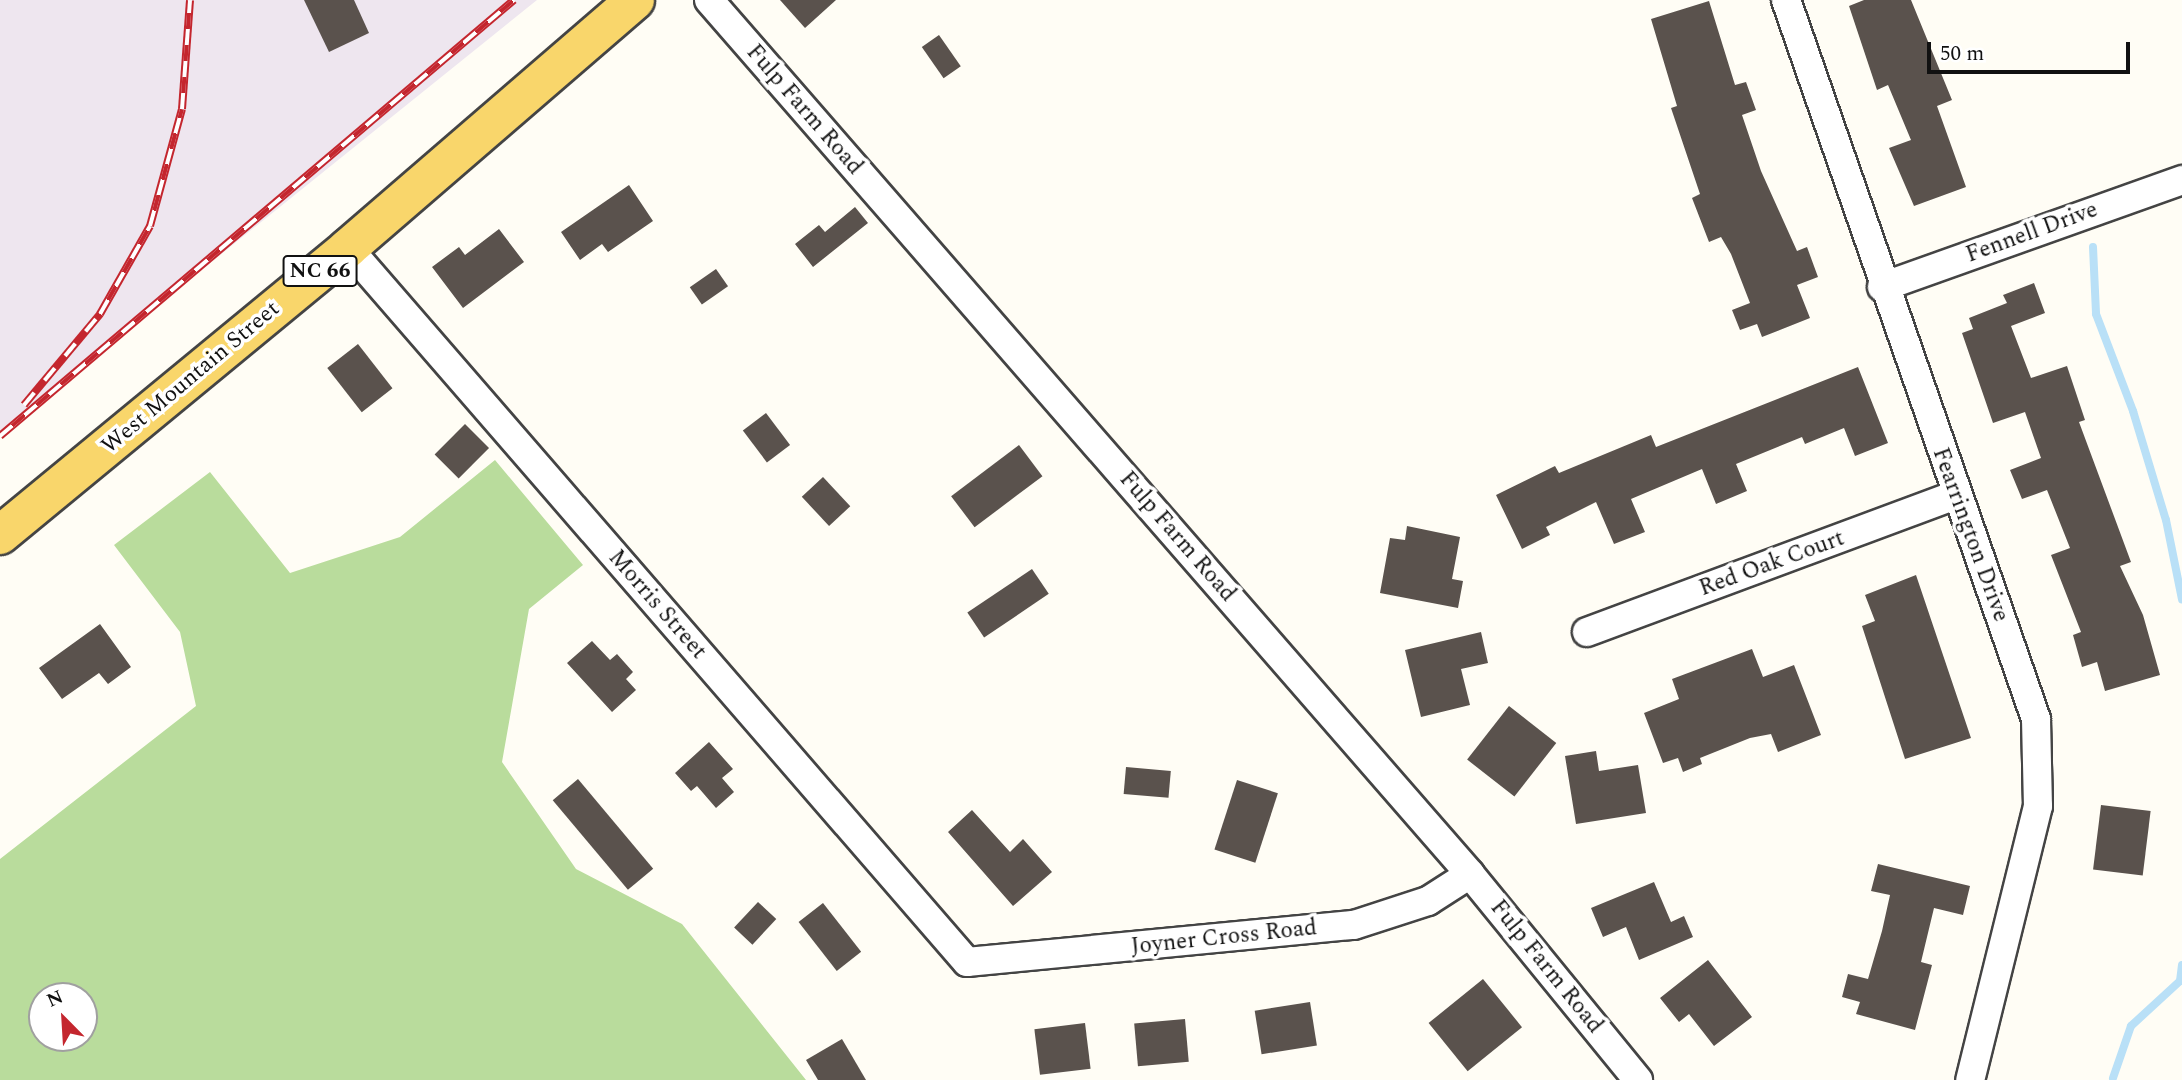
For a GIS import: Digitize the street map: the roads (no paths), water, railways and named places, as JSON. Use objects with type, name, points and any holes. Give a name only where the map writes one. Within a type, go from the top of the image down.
[{"type":"main road","name":"West Mountain Street","points":[[0,535],[348,248],[635,0]]},
{"type":"street","name":"Fulp Farm Road","points":[[709,0],[1470,874],[1638,1080]]},
{"type":"street","name":"Fearrington Drive","points":[[1786,0],[1882,287],[2036,719],[2038,806],[2024,879],[1970,1080]]},
{"type":"street","name":"Fennell Drive","points":[[1882,287],[2182,180]]},
{"type":"street","name":"Morris Street","points":[[348,248],[967,962]]},
{"type":"street","name":"Red Oak Court","points":[[1587,632],[1956,495]]},
{"type":"street","name":"Joyner Cross Road","points":[[967,962],[1354,925],[1427,901],[1470,874]]},
{"type":"waterway","points":[[2093,247],[2096,314],[2133,411],[2166,520],[2182,599]]},
{"type":"waterway","points":[[2113,1078],[2131,1026],[2180,981],[2182,965]]},
{"type":"railway","points":[[24,405],[100,314],[150,226],[182,109],[190,0]]},
{"type":"railway","points":[[0,436],[514,0]]}]
